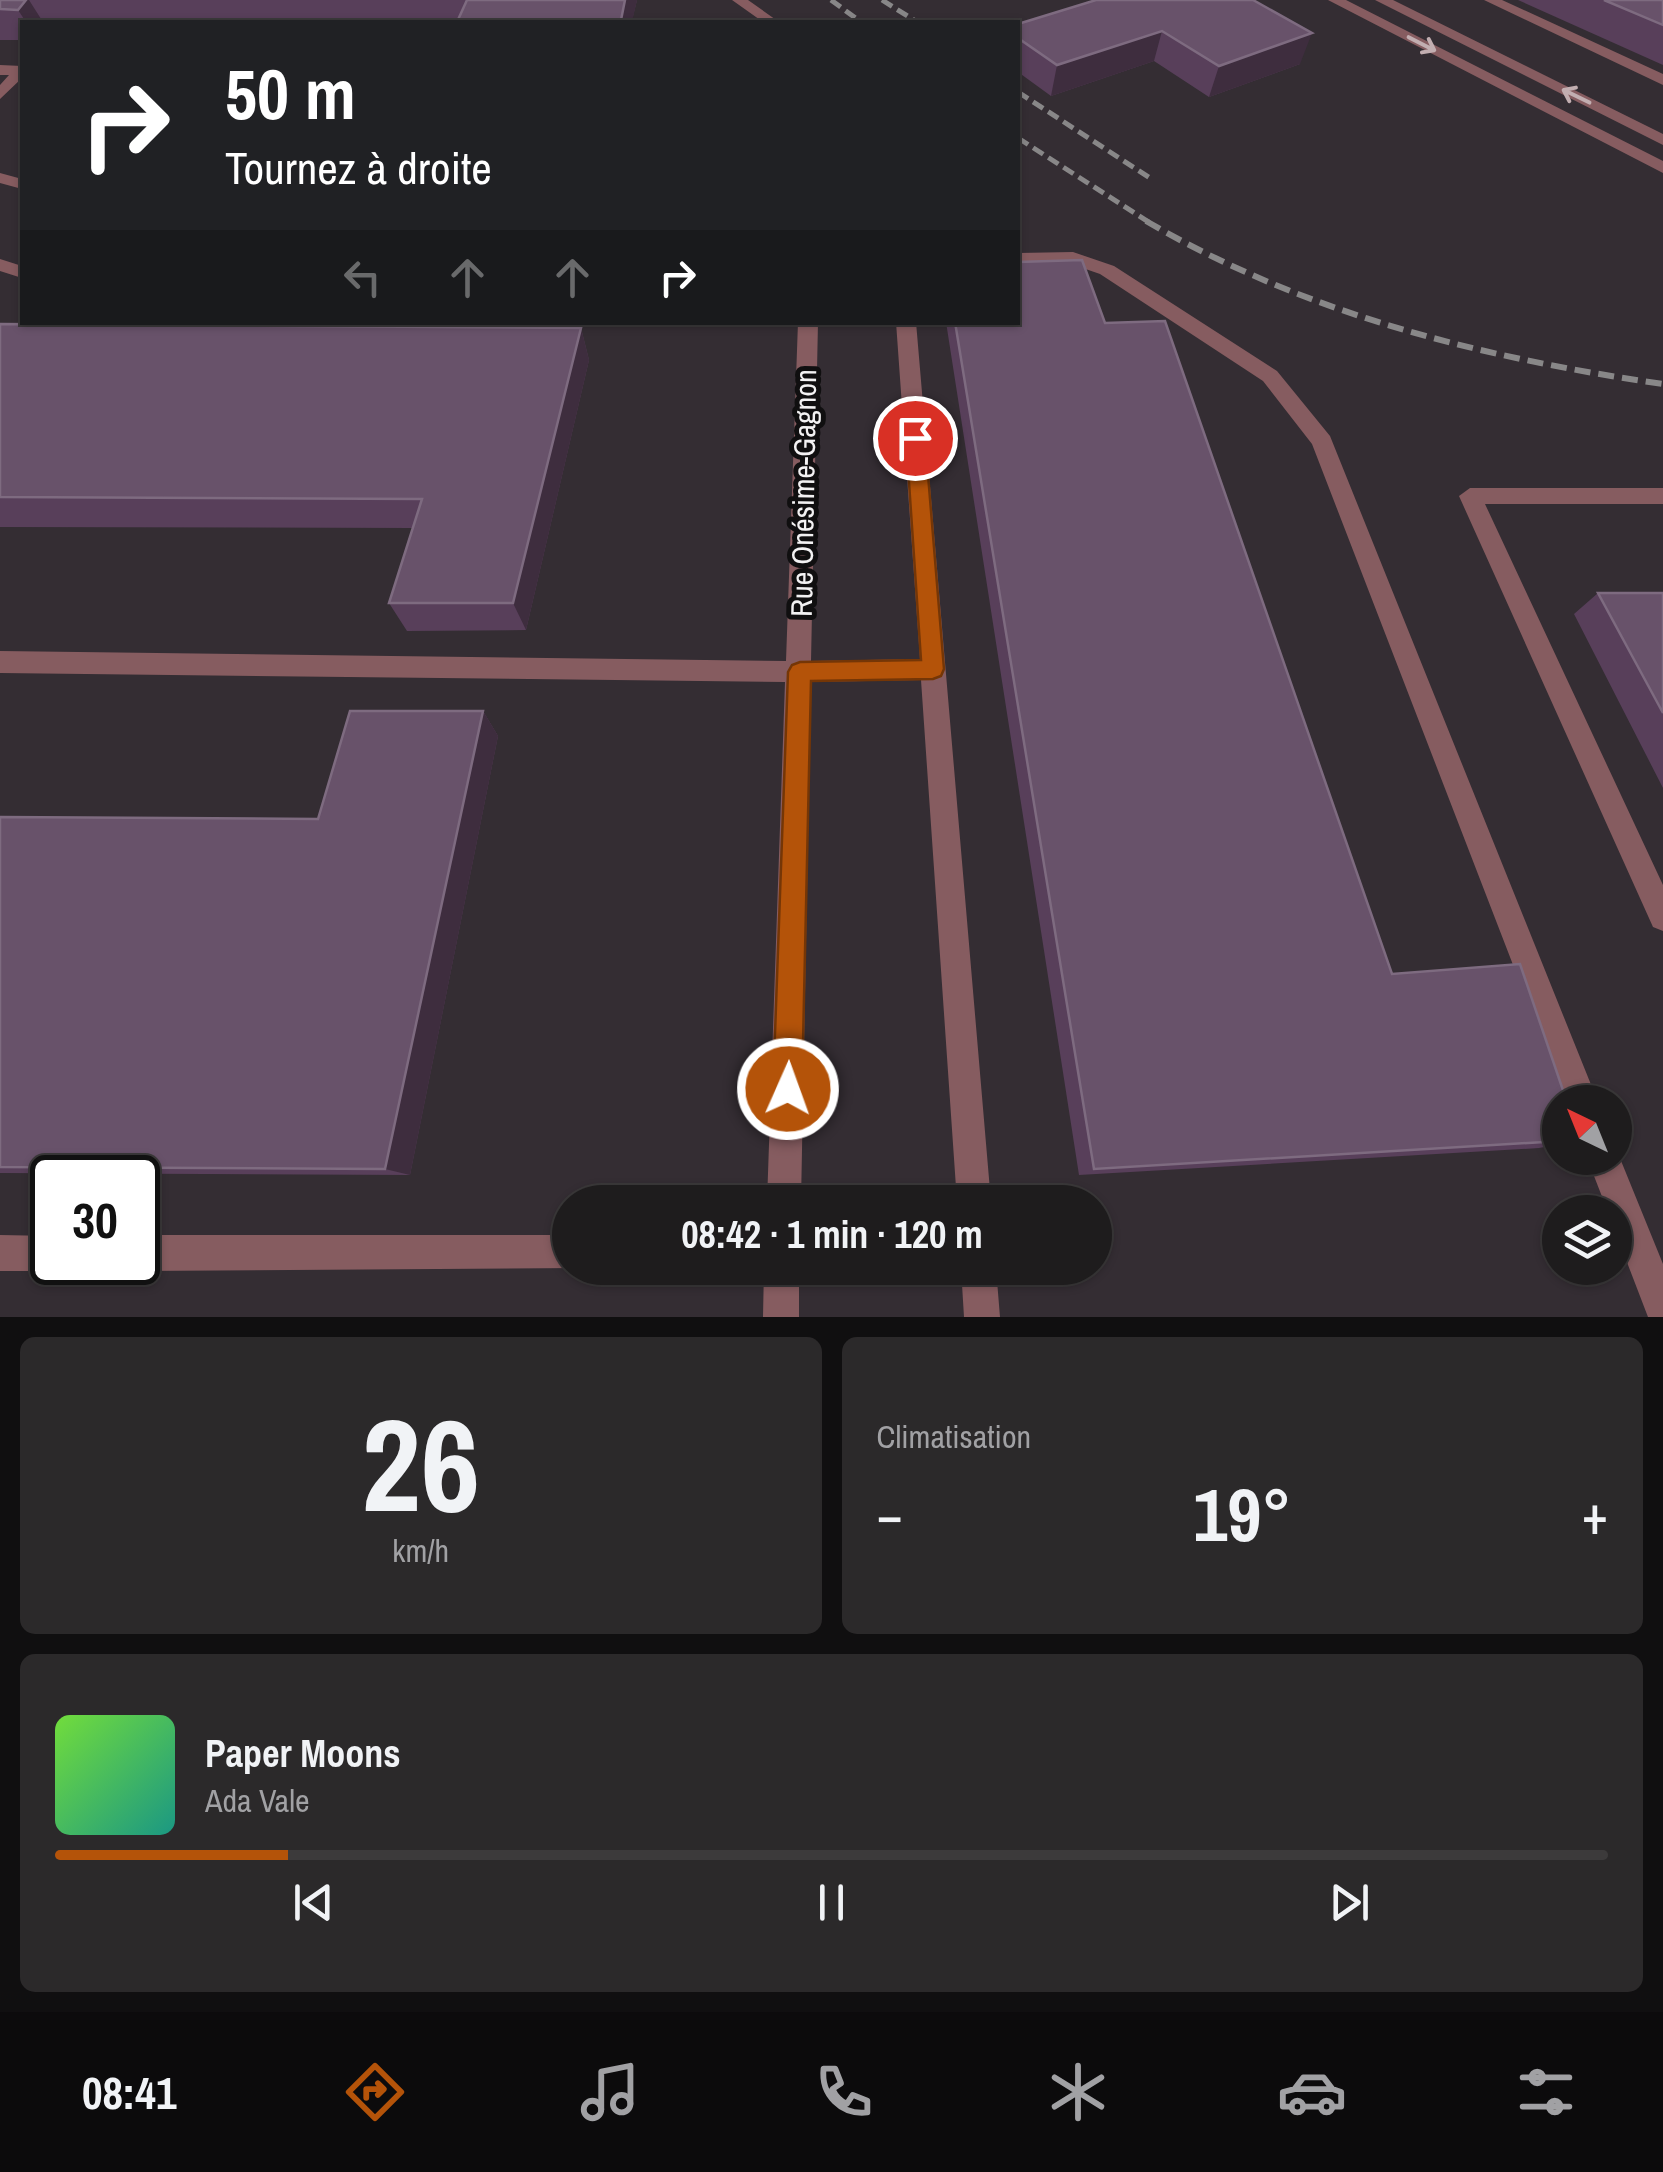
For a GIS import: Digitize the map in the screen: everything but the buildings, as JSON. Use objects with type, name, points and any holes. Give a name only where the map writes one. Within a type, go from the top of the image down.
[{"type":"street","points":[[739,0],[769,20]]},
{"type":"street","points":[[1335,0],[1663,168]]},
{"type":"street","points":[[1382,0],[1663,140]]},
{"type":"street","points":[[1491,0],[1663,80]]},
{"type":"street","points":[[0,94],[20,71]]},
{"type":"street","points":[[1020,259],[1072,258],[1107,270],[1270,376],[1322,440],[1575,1085]]},
{"type":"street","name":"Rue Onésime-Gagnon","points":[[785,1185],[808,325]]},
{"type":"street","points":[[906,325],[973,1185]]},
{"type":"street","points":[[1663,496],[1470,496],[1663,917]]},
{"type":"street","points":[[0,662],[800,672],[933,669]]},
{"type":"street","points":[[1611,1175],[1663,1309]]},
{"type":"street","points":[[0,1253],[30,1253]]},
{"type":"street","points":[[160,1253],[552,1253]]},
{"type":"street","points":[[782,1285],[782,1317]]},
{"type":"street","points":[[980,1285],[982,1317]]},
{"type":"shaded area","points":[[0,0],[1663,0],[1663,1317],[0,1317]]},
{"type":"railway","points":[[831,0],[858,20]]},
{"type":"railway","points":[[882,0],[914,20]]},
{"type":"railway","points":[[1020,93],[1153,180]]},
{"type":"railway","points":[[1020,139],[1150,223]]},
{"type":"railway","points":[[1146,221],[1269,282],[1397,328],[1529,361],[1663,384]]},
{"type":"route","points":[[788,1089],[800,672],[933,669],[915,438]]}]
